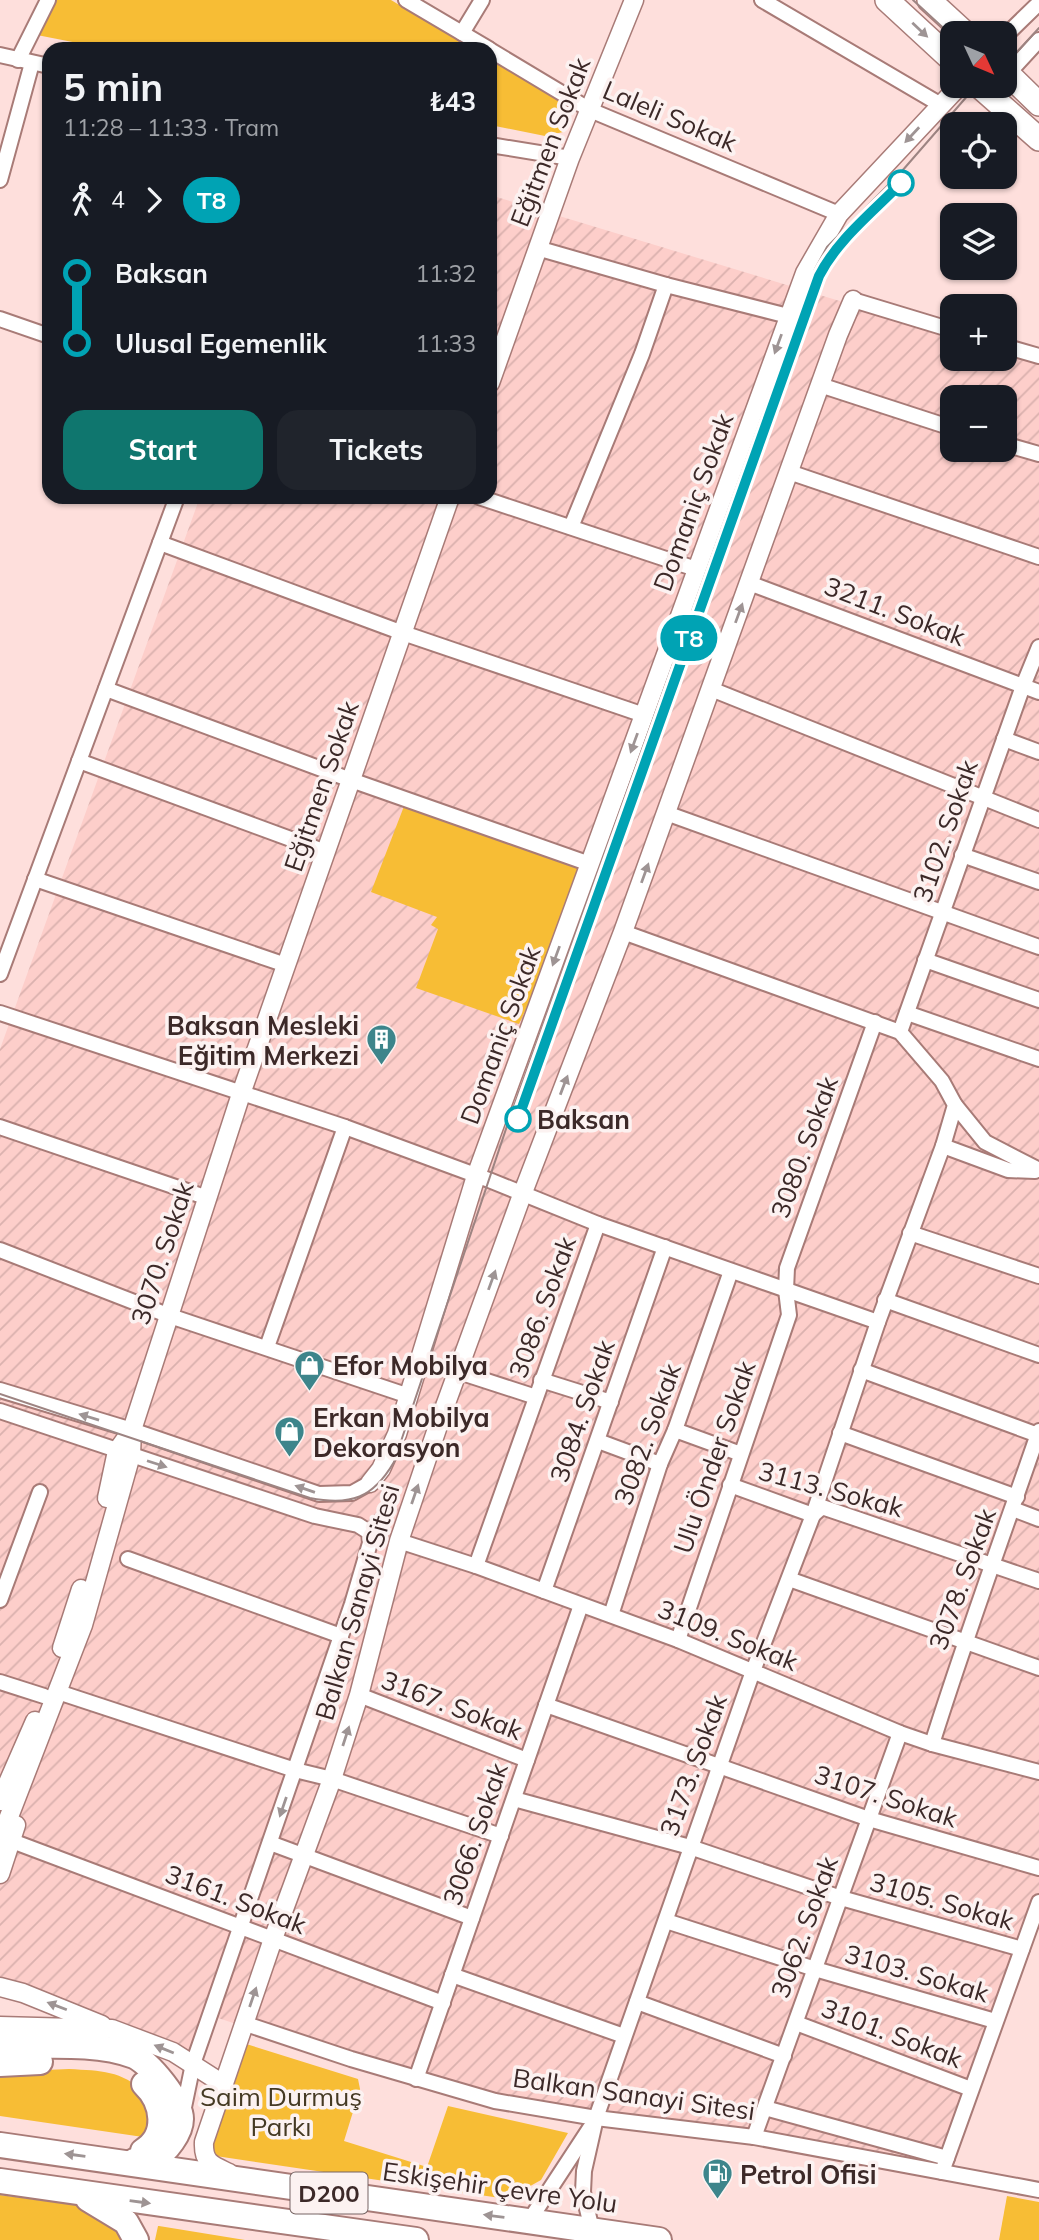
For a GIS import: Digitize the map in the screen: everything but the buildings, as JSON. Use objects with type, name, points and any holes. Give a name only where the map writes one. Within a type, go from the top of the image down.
[{"type":"highway","points":[[0,2046],[106,2048],[137,2057],[155,2072],[175,2102],[181,2119],[172,2144],[154,2160],[120,2161]]},
{"type":"highway","points":[[0,2064],[98,2063],[119,2067],[135,2075],[158,2101],[161,2124],[159,2135],[151,2146],[120,2161]]},
{"type":"highway","name":"Eskişehir Çevre Yolu","points":[[0,2145],[659,2240]]},
{"type":"highway","name":"D200","points":[[0,2181],[416,2240]]},
{"type":"highway","points":[[79,2193],[125,2222],[136,2240]]},
{"type":"main road","points":[[887,0],[940,49]]},
{"type":"main road","points":[[929,0],[952,21]]},
{"type":"main road","points":[[1017,92],[1039,104]]},
{"type":"main road","points":[[1009,98],[1039,139]]},
{"type":"street","points":[[0,180],[25,62],[48,0]]},
{"type":"street","name":"Laleli Sokak","points":[[406,0],[477,42]]},
{"type":"street","points":[[462,33],[482,0]]},
{"type":"street","name":"Eğitmen Sokak","points":[[497,363],[570,158],[634,0]]},
{"type":"street","points":[[762,0],[941,105]]},
{"type":"street","points":[[1017,23],[1037,2]]},
{"type":"street","points":[[1017,61],[1039,40]]},
{"type":"street","name":"Laleli Sokak","points":[[497,54],[590,110],[839,214]]},
{"type":"street","points":[[0,55],[42,65]]},
{"type":"street","name":"Domaniç Sokak","points":[[370,1483],[390,1453],[476,1176],[804,273],[839,214],[948,98]]},
{"type":"street","points":[[497,146],[570,158]]},
{"type":"street","points":[[537,248],[788,316]]},
{"type":"street","points":[[572,527],[642,354],[666,285]]},
{"type":"street","points":[[853,300],[940,326]]},
{"type":"street","name":"Balkan Sanayi Sitesi","points":[[245,2179],[209,2163],[204,2154],[204,2142],[272,1939],[332,1779],[359,1695],[399,1541],[458,1372],[522,1195],[623,932],[853,300]]},
{"type":"street","points":[[0,319],[42,334]]},
{"type":"street","points":[[1017,350],[1039,356]]},
{"type":"street","points":[[820,385],[940,424]]},
{"type":"street","points":[[1017,448],[1039,454]]},
{"type":"street","points":[[789,472],[1039,557]]},
{"type":"street","points":[[497,503],[696,569]]},
{"type":"street","points":[[0,974],[174,504]]},
{"type":"street","name":"Eğitmen Sokak","points":[[242,1091],[448,504]]},
{"type":"street","points":[[160,543],[402,633],[645,715]]},
{"type":"street","name":"3211. Sokak","points":[[749,583],[1039,692]]},
{"type":"street","name":"3102. Sokak","points":[[900,1032],[1023,686],[1039,648]]},
{"type":"street","points":[[106,689],[351,780],[590,864]]},
{"type":"street","points":[[711,689],[1039,820]]},
{"type":"street","points":[[1004,739],[1039,752]]},
{"type":"street","points":[[79,761],[326,852]]},
{"type":"street","points":[[666,813],[1039,947]]},
{"type":"street","points":[[962,856],[1039,883]]},
{"type":"street","points":[[35,879],[286,965]]},
{"type":"street","points":[[623,932],[900,1032],[942,1081],[955,1105],[985,1142],[1039,1171]]},
{"type":"street","points":[[925,960],[1039,1000]]},
{"type":"street","points":[[0,1013],[345,1127],[598,1224],[878,1322]]},
{"type":"street","points":[[907,1013],[1039,1059]]},
{"type":"street","name":"3080. Sokak","points":[[786,1290],[787,1268],[874,1022]]},
{"type":"street","name":"3070. Sokak","points":[[51,1694],[83,1625],[124,1453],[242,1091]]},
{"type":"street","name":"3173. Sokak","points":[[592,2230],[583,2192],[584,2171],[596,2118],[752,1671],[813,1515],[955,1105]]},
{"type":"street","points":[[0,1127],[208,1198]]},
{"type":"street","points":[[267,1347],[345,1127]]},
{"type":"street","points":[[943,1146],[1008,1170],[1039,1171]]},
{"type":"street","name":"3086. Sokak","points":[[476,1566],[598,1224]]},
{"type":"street","points":[[910,1233],[1039,1276]]},
{"type":"street","name":"3084. Sokak","points":[[544,1591],[665,1247]]},
{"type":"street","points":[[0,1250],[170,1316],[409,1396]]},
{"type":"street","name":"3082. Sokak","points":[[611,1615],[660,1464],[675,1430],[731,1271]]},
{"type":"street","name":"Ulu Önder Sokak","points":[[678,1640],[789,1315],[786,1290]]},
{"type":"street","points":[[886,1300],[1039,1355]]},
{"type":"street","points":[[861,1370],[1038,1433]]},
{"type":"street","points":[[458,1372],[536,1397]]},
{"type":"street","points":[[541,1380],[611,1402]]},
{"type":"street","points":[[0,1390],[132,1430],[319,1493],[352,1493],[370,1483]]},
{"type":"street","points":[[0,1411],[315,1516],[358,1525],[369,1532],[367,1555],[341,1636],[193,2063],[181,2119]]},
{"type":"street","points":[[675,1430],[741,1454]]},
{"type":"street","points":[[840,1433],[1015,1503],[1039,1519]]},
{"type":"street","name":"3078. Sokak","points":[[932,1744],[964,1641],[1035,1456],[1038,1433]]},
{"type":"street","points":[[598,1441],[660,1464]]},
{"type":"street","name":"3113. Sokak","points":[[730,1485],[813,1515],[822,1507],[1039,1581]]},
{"type":"street","points":[[0,1600],[40,1492]]},
{"type":"street","name":"3109. Sokak","points":[[399,1541],[476,1566],[678,1640],[900,1733],[1039,1772]]},
{"type":"street","points":[[128,1559],[341,1636]]},
{"type":"street","points":[[789,1579],[1039,1668]]},
{"type":"street","name":"3066. Sokak","points":[[416,2079],[581,1605]]},
{"type":"street","points":[[0,1682],[51,1694],[332,1779],[500,1836]]},
{"type":"street","points":[[0,1801],[28,1737],[51,1694]]},
{"type":"street","points":[[0,1874],[6,1841],[51,1694]]},
{"type":"street","name":"3167. Sokak","points":[[359,1695],[527,1760]]},
{"type":"street","name":"3107. Sokak","points":[[546,1705],[869,1819],[1039,1868]]},
{"type":"street","name":"3062. Sokak","points":[[754,2137],[900,1733]]},
{"type":"street","points":[[0,1772],[7,1759],[28,1737]]},
{"type":"street","name":"3105. Sokak","points":[[514,1798],[690,1847],[841,1898],[1022,1949]]},
{"type":"street","name":"3161. Sokak","points":[[6,1841],[443,2003]]},
{"type":"street","points":[[270,1843],[304,1858],[472,1918]]},
{"type":"street","points":[[945,2165],[1039,1902]]},
{"type":"street","name":"3103. Sokak","points":[[666,1921],[815,1969],[995,2021]]},
{"type":"street","points":[[452,1975],[624,2036]]},
{"type":"street","points":[[0,1987],[173,2052],[223,2084]]},
{"type":"street","points":[[637,2002],[784,2056]]},
{"type":"street","name":"Balkan Sanayi Sitesi","points":[[243,2023],[416,2079],[495,2101],[596,2118],[754,2137],[945,2165]]},
{"type":"street","name":"3101. Sokak","points":[[796,2023],[971,2089]]},
{"type":"street","points":[[0,2026],[112,2029]]},
{"type":"street","points":[[765,2108],[945,2165],[1037,2186]]},
{"type":"street","points":[[529,2221],[596,2118]]},
{"type":"shaded area","points":[[497,197],[940,331],[940,371],[1017,371],[1017,355],[1039,362],[1039,1899],[939,2165],[459,2097],[215,2017],[205,2056],[62,2018],[0,1995],[0,1049],[197,504],[497,504]]},
{"type":"green space","points":[[56,0],[391,0],[461,42],[72,42],[37,35]]},
{"type":"green space","points":[[497,63],[563,103],[568,115],[563,132],[545,136],[497,126]]},
{"type":"green space","points":[[406,801],[582,863],[547,964],[519,1024],[416,988],[438,929],[431,925],[437,917],[371,892]]},
{"type":"green space","name":"Saim Durmuş Parkı","points":[[243,2043],[358,2079],[360,2089],[344,2141],[427,2167],[448,2106],[568,2133],[541,2180],[507,2199],[209,2155]]},
{"type":"green space","points":[[69,2069],[101,2071],[119,2076],[146,2093],[150,2127],[143,2137],[0,2116],[0,2072]]},
{"type":"green space","points":[[0,2195],[99,2208],[132,2240],[0,2240]]},
{"type":"green space","points":[[1007,2196],[1039,2202],[1039,2240],[999,2240]]},
{"type":"green space","points":[[159,2226],[245,2240],[155,2240]]},
{"type":"tram line","points":[[913,0],[940,25]]},
{"type":"tram line","points":[[1017,52],[1039,28]]},
{"type":"tram line","points":[[0,1394],[310,1498],[337,1501],[360,1497],[378,1484],[386,1474],[394,1462],[510,1117],[815,269],[827,247],[902,171],[966,98]]},
{"type":"tram line","name":"T8","points":[[518,1119],[819,276],[838,245],[901,183]]},
{"type":"place","name":"Baksan Mesleki Eğitim Merkezi","points":[[382,1067]]},
{"type":"place","name":"Baksan","points":[[518,1119]]},
{"type":"place","name":"Efor Mobilya","points":[[310,1392]]},
{"type":"place","name":"Erkan Mobilya Dekorasyon","points":[[290,1459]]},
{"type":"place","name":"Petrol Ofisi","points":[[717,2201]]}]
